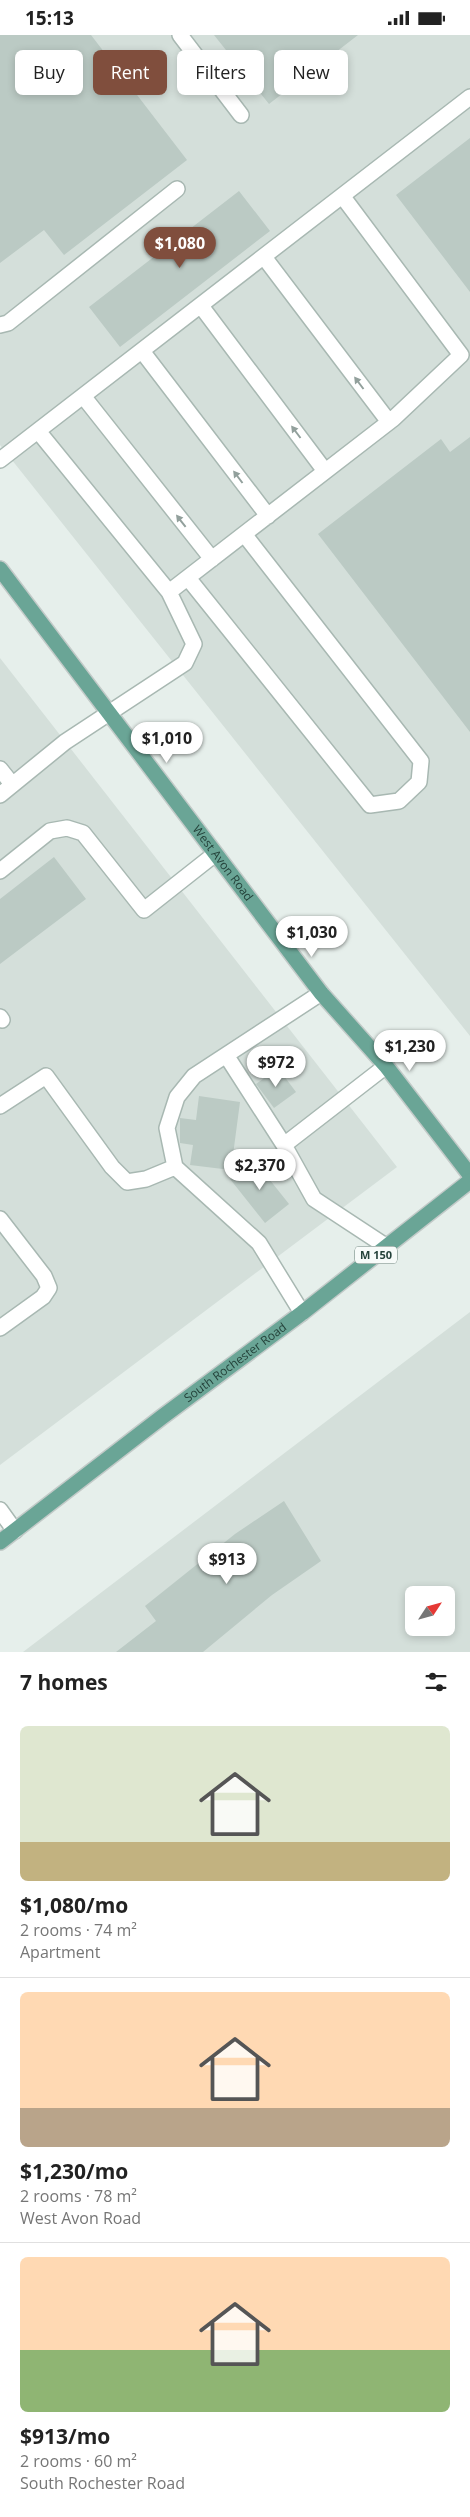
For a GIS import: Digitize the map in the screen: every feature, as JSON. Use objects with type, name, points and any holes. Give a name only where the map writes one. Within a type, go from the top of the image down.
[{"type":"main road","name":"West Avon Road","points":[[0,569],[321,993],[386,1066],[470,1175]]},
{"type":"main road","name":"South Rochester Road","points":[[0,1542],[162,1417],[302,1313],[470,1181]]},
{"type":"lane","points":[[180,35],[241,115]]},
{"type":"lane","points":[[0,461],[470,97]]},
{"type":"lane","points":[[0,325],[8,323],[177,189]]},
{"type":"lane","points":[[169,592],[389,422],[461,355],[342,197]]},
{"type":"lane","points":[[264,257],[389,422]]},
{"type":"lane","points":[[201,306],[326,471]]},
{"type":"lane","points":[[142,351],[268,516]]},
{"type":"lane","points":[[83,396],[212,559]]},
{"type":"lane","points":[[0,795],[65,742],[185,663],[194,644],[169,592],[38,431]]},
{"type":"lane","points":[[188,578],[370,805],[399,801],[419,782],[422,761],[244,534]]},
{"type":"lane","points":[[0,769],[12,784]]},
{"type":"lane","points":[[0,871],[50,831],[67,828],[83,833],[144,910],[215,854]]},
{"type":"lane","points":[[302,1313],[259,1243],[175,1167],[167,1128],[177,1097],[194,1076],[321,993]]},
{"type":"lane","points":[[226,1055],[284,1145],[314,1199],[387,1247]]},
{"type":"lane","points":[[284,1145],[386,1066]]},
{"type":"lane","points":[[0,1107],[46,1076],[112,1167],[127,1182],[146,1179],[175,1167]]},
{"type":"lane","points":[[0,1219],[44,1276],[49,1287],[44,1297],[0,1328]]},
{"type":"lane","points":[[0,1510],[15,1531]]},
{"type":"shaded area","points":[[0,35],[470,35],[470,1036],[0,445]]},
{"type":"shaded area","points":[[0,658],[397,1167],[0,1465]]},
{"type":"shaded area","points":[[470,1312],[470,1652],[23,1652]]},
{"type":"building","points":[[0,35],[91,35],[103,50],[93,50],[93,95],[137,95],[187,160],[64,255],[44,230],[0,263]]},
{"type":"building","points":[[214,35],[358,35],[339,50],[274,50],[274,95],[281,95],[269,104],[262,95],[264,95],[264,50],[226,50]]},
{"type":"building","points":[[470,138],[470,292],[396,195]]},
{"type":"building","points":[[239,191],[270,231],[120,347],[89,307]]},
{"type":"building","points":[[470,437],[470,732],[318,534],[441,439],[450,452]]},
{"type":"building","points":[[54,857],[86,899],[0,964],[0,899]]},
{"type":"building","points":[[278,1068],[296,1092],[274,1108],[256,1084]]},
{"type":"building","points":[[199,1096],[240,1102],[231,1170],[190,1165],[193,1145],[180,1143],[180,1118],[196,1120]]},
{"type":"building","points":[[254,1160],[289,1204],[265,1223],[230,1179]]},
{"type":"building","points":[[284,1501],[321,1561],[272,1595],[203,1652],[116,1652],[156,1621],[145,1606],[235,1534]]}]
